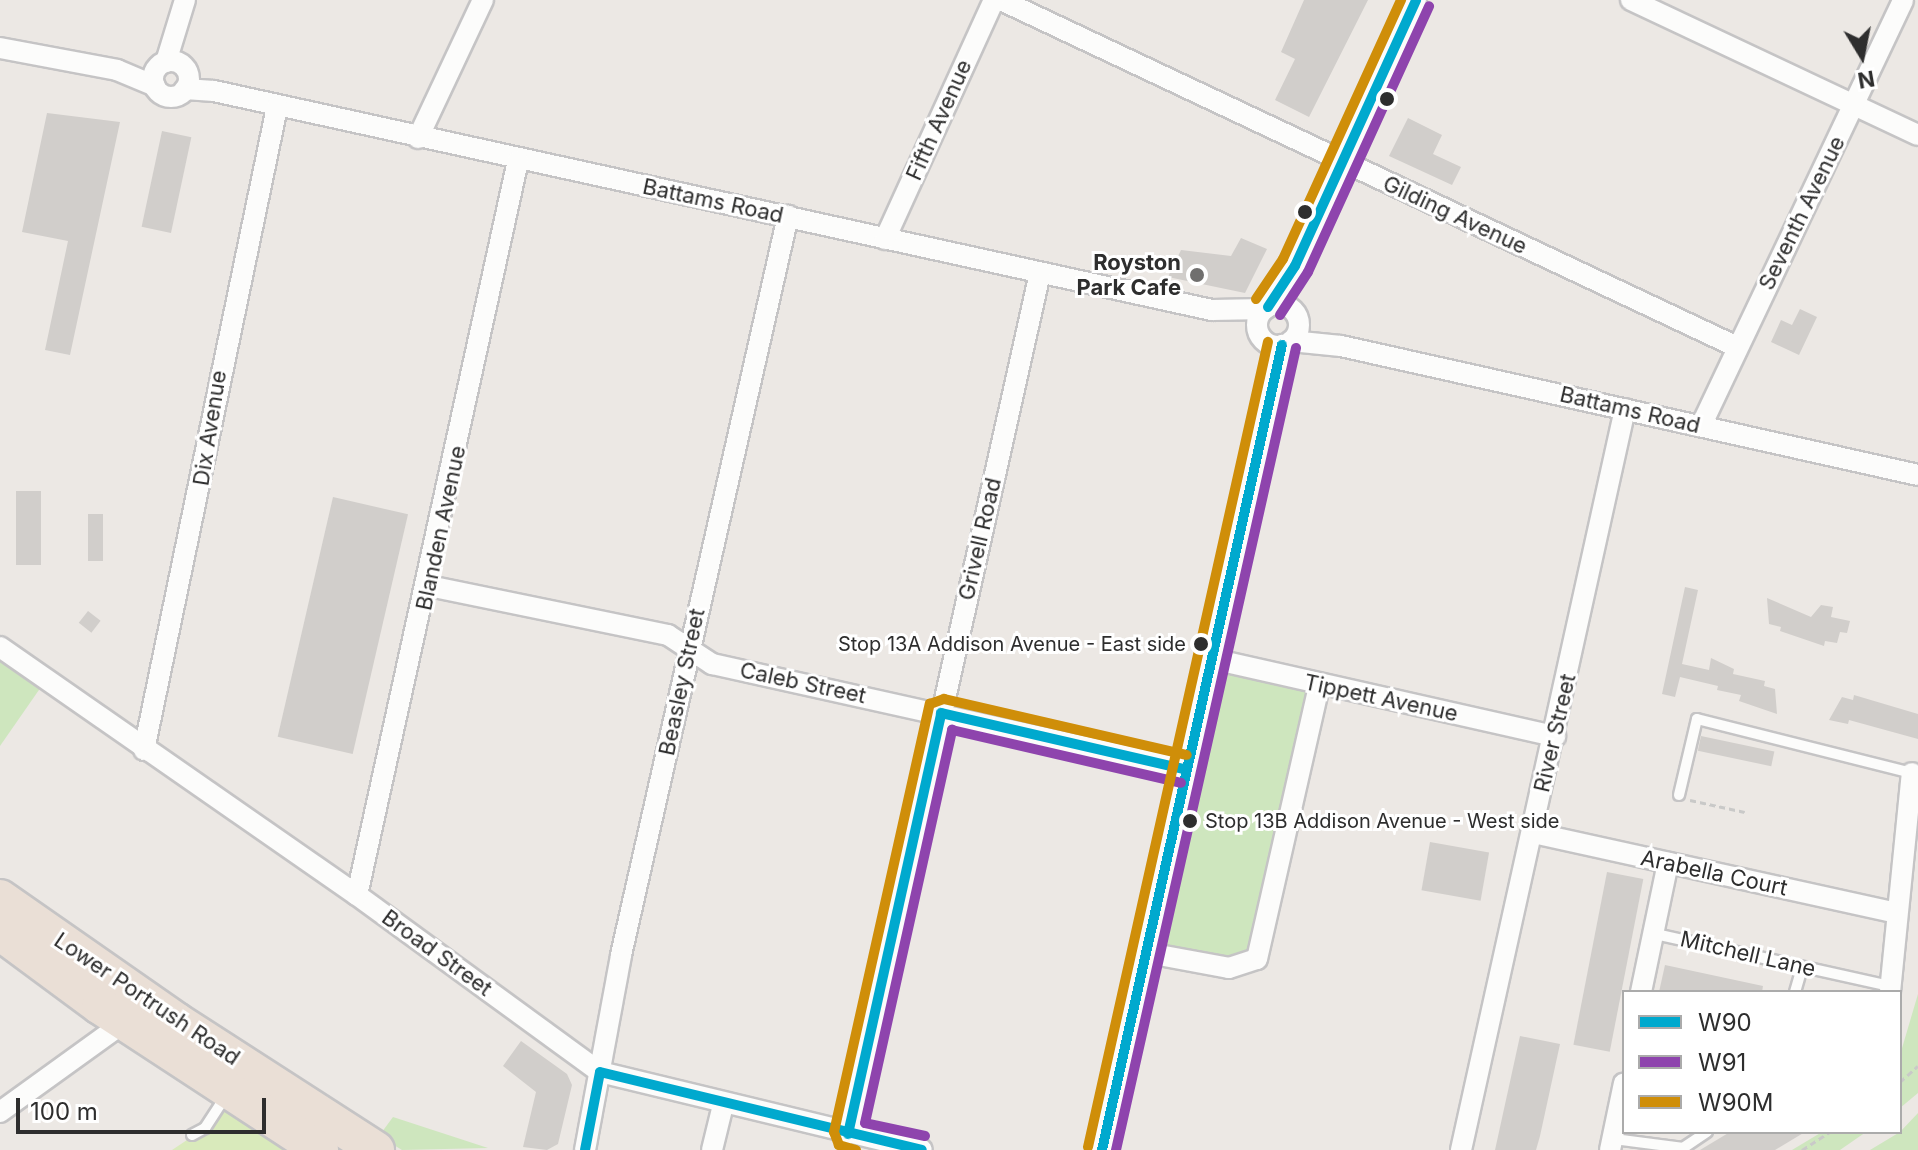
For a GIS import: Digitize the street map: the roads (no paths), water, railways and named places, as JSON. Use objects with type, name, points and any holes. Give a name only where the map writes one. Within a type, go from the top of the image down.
[{"type":"highway","name":"Lower Portrush Road","points":[[0,898],[176,1021],[376,1150]]},
{"type":"highway","name":"Lower Portrush Road","points":[[0,932],[125,1022],[320,1150]]},
{"type":"highway","points":[[109,975],[125,1022],[176,1021]]},
{"type":"street","points":[[173,74],[185,0]]},
{"type":"street","points":[[418,138],[483,0]]},
{"type":"street","name":"Fifth Avenue","points":[[885,239],[994,0]]},
{"type":"street","name":"Gilding Avenue","points":[[1001,0],[1737,347]]},
{"type":"street","points":[[1102,1150],[1148,953],[1184,769],[1269,386],[1275,341],[1257,320],[1295,266],[1416,0]]},
{"type":"street","points":[[1631,0],[1918,135]]},
{"type":"street","name":"Seventh Avenue","points":[[1701,426],[1903,0]]},
{"type":"street","name":"Battams Road","points":[[0,48],[117,70],[173,74],[214,91],[277,107],[1212,310],[1275,341],[1341,346],[1918,475]]},
{"type":"street","name":"Dix Avenue","points":[[144,750],[277,107]]},
{"type":"street","name":"Blanden Avenue","points":[[357,895],[429,586],[518,160]]},
{"type":"street","name":"Beasley Street","points":[[585,1150],[690,650],[788,216]]},
{"type":"street","points":[[1275,341],[1298,329],[1294,313],[1295,266]]},
{"type":"street","name":"Grivell Road","points":[[848,1134],[1040,273]]},
{"type":"street","name":"Battams Road","points":[[1212,310],[1267,308],[1294,313],[1341,346]]},
{"type":"street","name":"River Street","points":[[1461,1150],[1625,409]]},
{"type":"street","name":"Caleb Street","points":[[429,586],[668,635],[712,664],[1184,769]]},
{"type":"street","name":"Broad Street","points":[[0,647],[144,750],[357,895],[600,1072],[723,1105],[922,1150]]},
{"type":"street","name":"Tippett Avenue","points":[[1208,658],[1555,736]]},
{"type":"street","points":[[1148,953],[1229,968],[1257,959],[1319,685]]},
{"type":"street","points":[[1890,989],[1912,773]]},
{"type":"street","name":"Arabella Court","points":[[1533,833],[1896,913]]},
{"type":"street","points":[[1641,990],[1668,863]]},
{"type":"street","points":[[0,1112],[125,1022]]},
{"type":"street","points":[[1612,1144],[1622,1093]]},
{"type":"street","points":[[712,1150],[723,1105]]},
{"type":"lane","points":[[1683,797],[1697,719],[1912,773]]},
{"type":"lane","name":"Mitchell Lane","points":[[1651,933],[1890,989]]},
{"type":"lane","points":[[1796,990],[1802,967]]},
{"type":"lane","points":[[192,1135],[205,1128],[230,1091]]},
{"type":"lane","points":[[1612,1144],[1683,1148],[1704,1134]]},
{"type":"place","name":"Royston Park Cafe","points":[[1197,275]]},
{"type":"place","name":"Stop 13A Addison Avenue - East side","points":[[1201,644]]},
{"type":"place","name":"Stop 13B Addison Avenue - West side","points":[[1190,821]]}]
